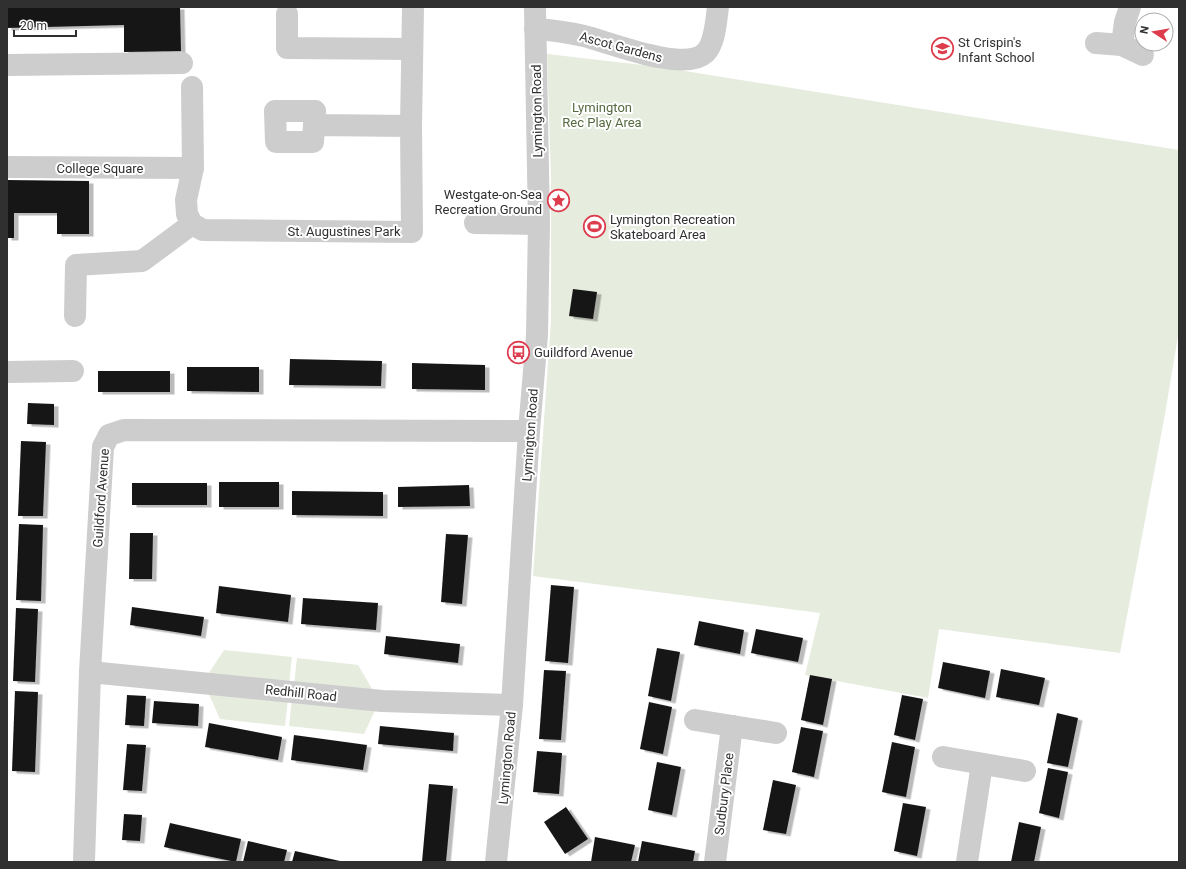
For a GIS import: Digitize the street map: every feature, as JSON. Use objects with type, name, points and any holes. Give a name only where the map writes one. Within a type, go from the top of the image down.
[{"type":"street","name":"St. Augustines Park","points":[[192,224],[203,230],[412,232],[411,126],[413,7]]},
{"type":"street","name":"Lymington Road","points":[[496,862],[512,705],[537,335],[539,224],[535,7]]},
{"type":"street","name":"Ascot Gardens","points":[[535,29],[561,31],[584,36],[666,59],[690,60],[704,54],[713,39],[718,7]]},
{"type":"street","points":[[1122,45],[1125,22],[1130,7]]},
{"type":"street","points":[[287,14],[287,48],[412,49]]},
{"type":"street","points":[[1096,43],[1122,45],[1143,55]]},
{"type":"street","points":[[7,65],[182,63]]},
{"type":"street","points":[[74,316],[76,265],[142,261],[192,224],[187,214],[186,200],[193,168],[192,87]]},
{"type":"street","points":[[314,126],[411,126]]},
{"type":"street","name":"College Square","points":[[7,167],[193,168]]},
{"type":"street","points":[[475,223],[539,224]]},
{"type":"street","points":[[7,372],[73,371]]},
{"type":"street","name":"Guildford Avenue","points":[[84,862],[90,672],[103,448],[110,435],[124,430],[530,431]]},
{"type":"street","name":"Redhill Road","points":[[90,672],[382,702],[512,705]]},
{"type":"street","points":[[695,720],[776,733]]},
{"type":"street","name":"Sudbury Place","points":[[715,862],[732,726]]},
{"type":"street","points":[[944,757],[1025,771]]},
{"type":"street","points":[[967,862],[982,764]]},
{"type":"green space","name":"Lymington Rec Play Area","points":[[547,54],[660,67],[1179,150],[1179,330],[1165,414],[1120,653],[939,629],[928,698],[805,675],[820,613],[533,576],[551,321],[551,178]]},
{"type":"green space","points":[[224,650],[292,657],[289,685],[207,676]]},
{"type":"green space","points":[[297,658],[358,665],[375,694],[294,685]]},
{"type":"green space","points":[[207,690],[288,699],[285,726],[220,719]]},
{"type":"green space","points":[[292,699],[376,708],[364,734],[289,726]]},
{"type":"building","points":[[7,7],[180,7],[181,51],[124,52],[124,25],[7,28]]},
{"type":"building","points":[[7,180],[89,181],[89,234],[57,234],[57,213],[14,213],[14,238],[7,238]]},
{"type":"building","points":[[573,289],[597,292],[593,319],[569,316]]},
{"type":"building","points":[[290,359],[382,361],[381,386],[289,385]]},
{"type":"building","points":[[412,363],[485,365],[485,390],[412,389]]},
{"type":"building","points":[[187,367],[259,367],[259,392],[187,391]]},
{"type":"building","points":[[98,371],[170,371],[170,392],[98,392]]},
{"type":"building","points":[[28,403],[54,404],[54,425],[27,424]]},
{"type":"building","points":[[21,441],[46,442],[43,516],[18,516]]},
{"type":"building","points":[[219,482],[279,482],[279,507],[219,507]]},
{"type":"building","points":[[132,483],[207,483],[207,505],[132,505]]},
{"type":"building","points":[[469,485],[470,506],[398,507],[398,487]]},
{"type":"building","points":[[292,491],[383,492],[383,516],[292,515]]},
{"type":"building","points":[[19,524],[43,525],[41,601],[16,600]]},
{"type":"building","points":[[130,533],[153,533],[152,579],[129,579]]},
{"type":"building","points":[[446,534],[468,535],[462,604],[441,602]]},
{"type":"building","points":[[551,585],[574,587],[568,663],[545,661]]},
{"type":"building","points":[[219,586],[291,595],[288,622],[216,613]]},
{"type":"building","points":[[303,598],[378,603],[376,630],[301,624]]},
{"type":"building","points":[[132,607],[204,617],[201,636],[130,625]]},
{"type":"building","points":[[16,608],[38,609],[35,682],[13,681]]},
{"type":"building","points":[[699,621],[744,630],[740,654],[694,645]]},
{"type":"building","points":[[756,629],[803,638],[798,662],[751,653]]},
{"type":"building","points":[[386,636],[460,644],[458,663],[384,654]]},
{"type":"building","points":[[657,648],[680,652],[671,701],[648,696]]},
{"type":"building","points":[[943,662],[990,671],[985,698],[938,688]]},
{"type":"building","points":[[1001,669],[1045,678],[1039,705],[996,697]]},
{"type":"building","points":[[544,670],[566,671],[561,740],[539,739]]},
{"type":"building","points":[[810,675],[832,679],[823,725],[801,720]]},
{"type":"building","points":[[15,691],[38,692],[35,772],[12,771]]},
{"type":"building","points":[[127,695],[146,696],[144,726],[125,725]]},
{"type":"building","points":[[902,695],[923,699],[915,740],[894,735]]},
{"type":"building","points":[[154,701],[199,704],[198,726],[152,723]]},
{"type":"building","points":[[649,702],[672,707],[663,754],[640,749]]},
{"type":"building","points":[[1057,713],[1078,718],[1068,767],[1047,763]]},
{"type":"building","points":[[209,723],[282,737],[278,760],[205,747]]},
{"type":"building","points":[[380,726],[454,733],[453,751],[378,744]]},
{"type":"building","points":[[801,727],[823,731],[814,777],[792,772]]},
{"type":"building","points":[[294,735],[367,745],[363,770],[291,760]]},
{"type":"building","points":[[892,742],[915,747],[906,797],[882,792]]},
{"type":"building","points":[[127,744],[146,745],[142,791],[123,790]]},
{"type":"building","points":[[537,751],[562,753],[559,794],[533,792]]},
{"type":"building","points":[[657,762],[681,767],[672,815],[648,810]]},
{"type":"building","points":[[1048,768],[1068,772],[1059,818],[1039,813]]},
{"type":"building","points":[[773,780],[796,785],[786,834],[763,830]]},
{"type":"building","points":[[429,784],[453,786],[446,862],[422,862]]},
{"type":"building","points":[[903,803],[926,807],[917,856],[894,851]]},
{"type":"building","points":[[566,807],[588,839],[565,854],[544,822]]},
{"type":"building","points":[[124,814],[142,815],[140,841],[122,840]]},
{"type":"building","points":[[1019,822],[1041,827],[1034,862],[1011,862]]},
{"type":"building","points":[[170,823],[241,839],[236,862],[164,847]]},
{"type":"building","points":[[595,837],[635,845],[631,862],[591,862]]},
{"type":"building","points":[[248,841],[287,850],[284,862],[243,862]]},
{"type":"building","points":[[642,841],[695,851],[693,862],[638,862]]},
{"type":"building","points":[[295,851],[340,861],[340,862],[292,862]]},
{"type":"place","name":"St Crispin's Infant School","points":[[942,49]]},
{"type":"place","name":"Westgate-on-Sea Recreation Ground","points":[[558,201]]},
{"type":"place","name":"Lymington Recreation Skateboard Area","points":[[595,226]]},
{"type":"place","name":"Guildford Avenue","points":[[518,352]]}]
